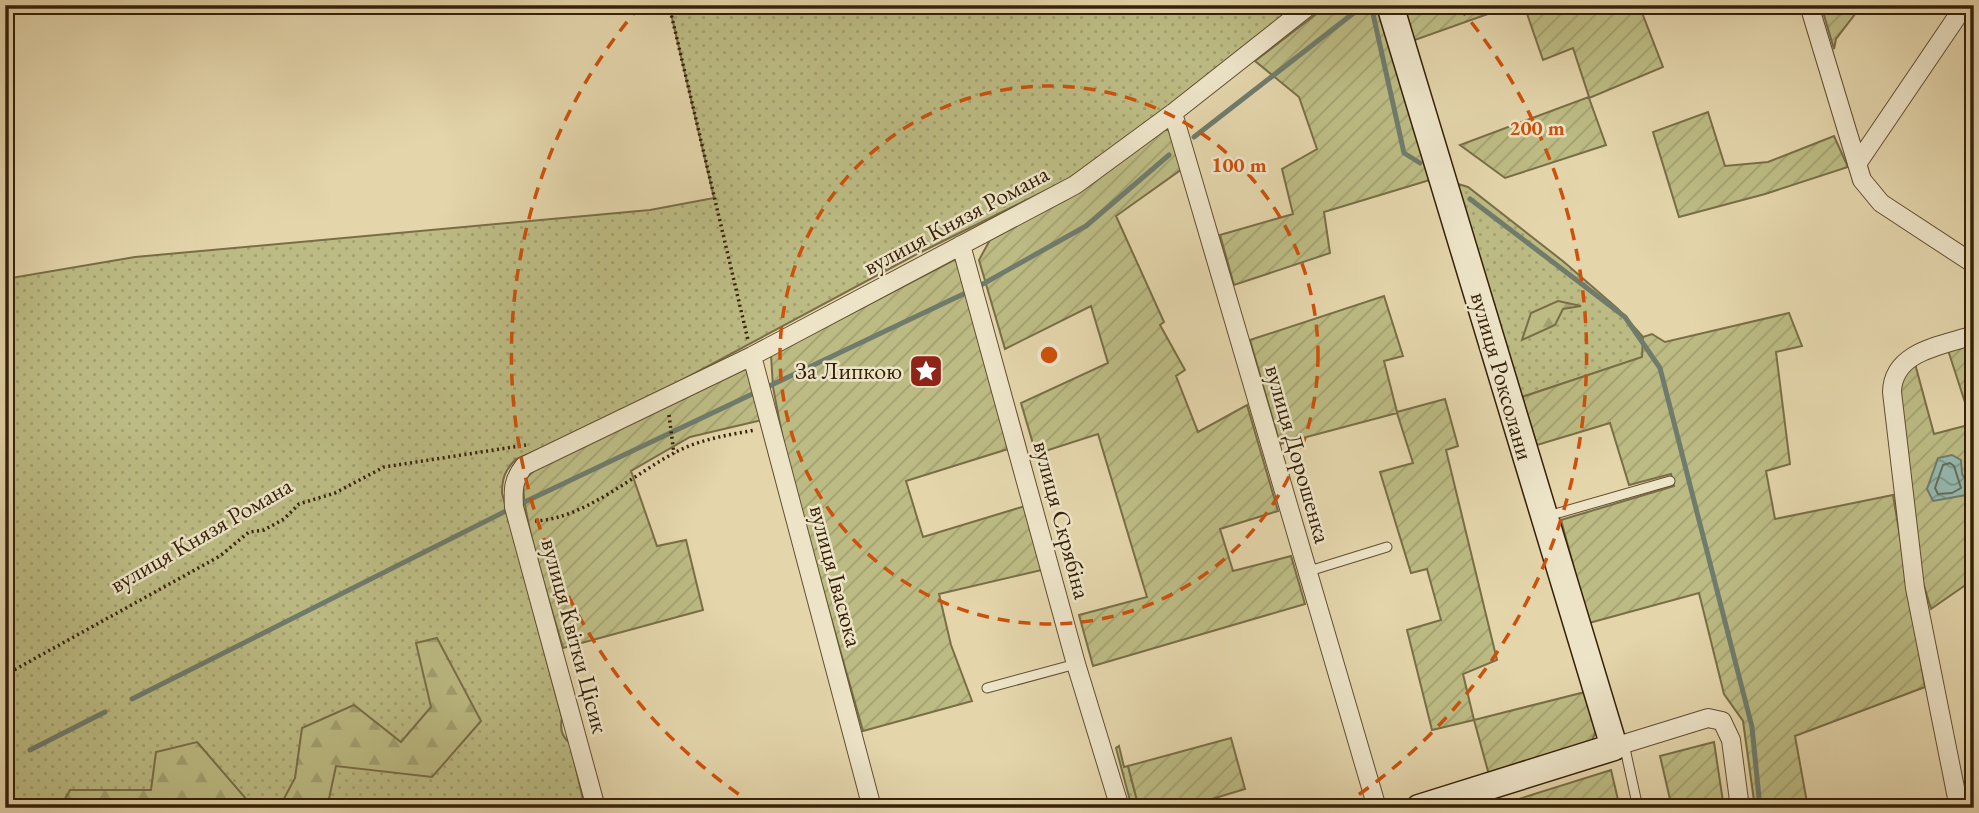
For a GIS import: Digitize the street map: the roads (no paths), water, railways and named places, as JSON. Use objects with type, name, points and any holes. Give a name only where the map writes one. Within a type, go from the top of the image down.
[{"type":"street","name":"вулиця Князя Романа","points":[[515,477],[524,466],[544,455],[752,356],[1076,185],[1310,5]]},
{"type":"street","name":"вулиця Роксолани","points":[[1390,5],[1441,166],[1543,518],[1619,746]]},
{"type":"street","points":[[1809,5],[1862,180],[1881,203],[1974,264]]},
{"type":"street","points":[[1857,164],[1965,5]]},
{"type":"street","name":"вулиця Дорошенка","points":[[1173,113],[1377,808]]},
{"type":"street","name":"вулиця Скрябіна","points":[[961,245],[1076,664],[1120,808]]},
{"type":"street","points":[[1959,808],[1915,588],[1892,385],[1896,369],[1905,360],[1974,335]]},
{"type":"street","name":"вулиця Івасюка","points":[[752,356],[872,808]]},
{"type":"street","name":"вулиця Квітки Цісик","points":[[515,477],[513,489],[518,519],[596,808]]},
{"type":"street","points":[[1419,808],[1708,718],[1722,721],[1731,740],[1740,808]]},
{"type":"lane","points":[[1543,518],[1670,481]]},
{"type":"lane","points":[[1307,572],[1387,547]]},
{"type":"lane","points":[[987,688],[1076,664]]},
{"type":"lane","points":[[1619,746],[1638,808]]},
{"type":"water","points":[[1952,455],[1961,460],[1962,474],[1969,486],[1966,495],[1933,501],[1927,489],[1938,458]]},
{"type":"waterway","points":[[1194,137],[1364,5]]},
{"type":"waterway","points":[[1371,5],[1404,153],[1420,163]]},
{"type":"waterway","points":[[132,699],[514,507],[974,289],[1086,226],[1169,155]]},
{"type":"waterway","points":[[1470,199],[1625,317],[1660,368],[1752,727],[1760,808]]},
{"type":"waterway","points":[[30,750],[105,712]]},
{"type":"place","name":"За Липкою","points":[[926,371]]}]
